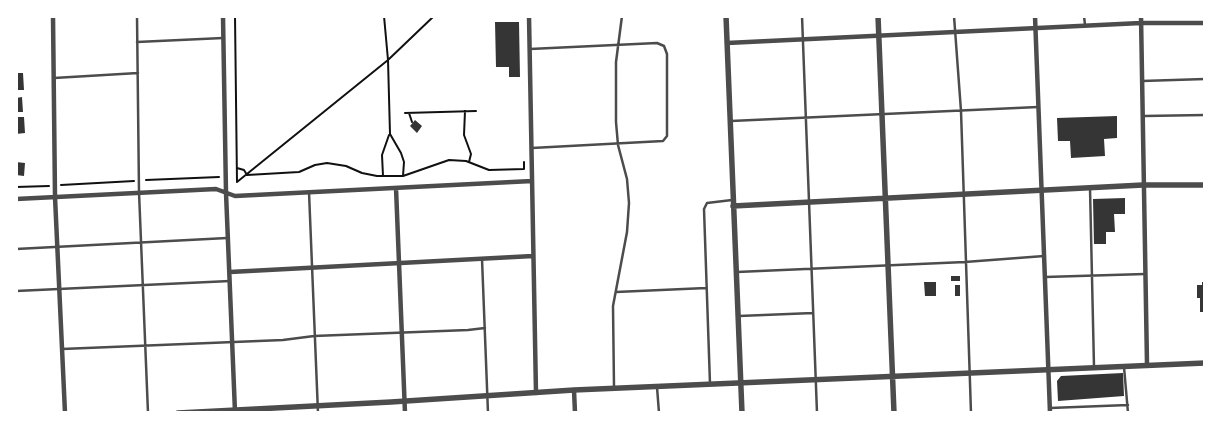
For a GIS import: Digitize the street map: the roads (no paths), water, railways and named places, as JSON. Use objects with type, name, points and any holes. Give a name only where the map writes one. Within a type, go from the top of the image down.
[{"type":"street","points":[[53,16],[55,197],[65,413]]},
{"type":"street","points":[[223,16],[226,192],[235,411]]},
{"type":"street","points":[[529,16],[536,394]]},
{"type":"street","points":[[726,16],[742,413]]},
{"type":"street","points":[[878,16],[894,413]]},
{"type":"street","points":[[1035,16],[1050,411]]},
{"type":"street","points":[[1141,16],[1147,364]]},
{"type":"street","points":[[727,43],[1141,23],[1205,23]]},
{"type":"street","points":[[16,199],[216,189],[235,196],[532,181]]},
{"type":"street","points":[[733,203],[809,202],[1143,185],[1205,185]]},
{"type":"street","points":[[396,188],[405,413]]},
{"type":"street","points":[[230,272],[533,256]]},
{"type":"street","points":[[178,413],[318,409],[614,388],[1094,366],[1205,363]]},
{"type":"street","points":[[574,390],[575,413]]},
{"type":"lane","points":[[137,16],[139,192],[148,413]]},
{"type":"lane","points":[[614,388],[613,306],[628,232],[629,202],[628,179],[618,145],[616,62],[620,44],[622,16]]},
{"type":"lane","points":[[802,16],[804,118],[817,413]]},
{"type":"lane","points":[[954,16],[964,194],[971,413]]},
{"type":"lane","points":[[1084,16],[1085,26]]},
{"type":"lane","points":[[137,42],[223,38]]},
{"type":"lane","points":[[530,49],[657,43],[664,46],[666,54],[667,136],[662,141],[618,145],[531,148]]},
{"type":"lane","points":[[53,78],[138,73]]},
{"type":"lane","points":[[1142,80],[1205,79]]},
{"type":"lane","points":[[730,121],[1038,107]]},
{"type":"lane","points":[[1142,116],[1205,115]]},
{"type":"lane","points":[[1090,188],[1094,366]]},
{"type":"lane","points":[[309,192],[318,409]]},
{"type":"lane","points":[[710,384],[704,209],[707,203],[733,203]]},
{"type":"lane","points":[[16,249],[228,238]]},
{"type":"lane","points":[[736,272],[965,262],[1044,256]]},
{"type":"lane","points":[[482,258],[489,396],[488,413]]},
{"type":"lane","points":[[1045,277],[1145,274]]},
{"type":"lane","points":[[16,291],[230,282]]},
{"type":"lane","points":[[616,292],[706,288]]},
{"type":"lane","points":[[738,316],[813,313]]},
{"type":"lane","points":[[62,349],[283,340],[314,336],[485,328]]},
{"type":"lane","points":[[1124,365],[1128,413]]},
{"type":"lane","points":[[657,386],[658,413]]},
{"type":"lane","points":[[1050,411],[1128,405]]}]
